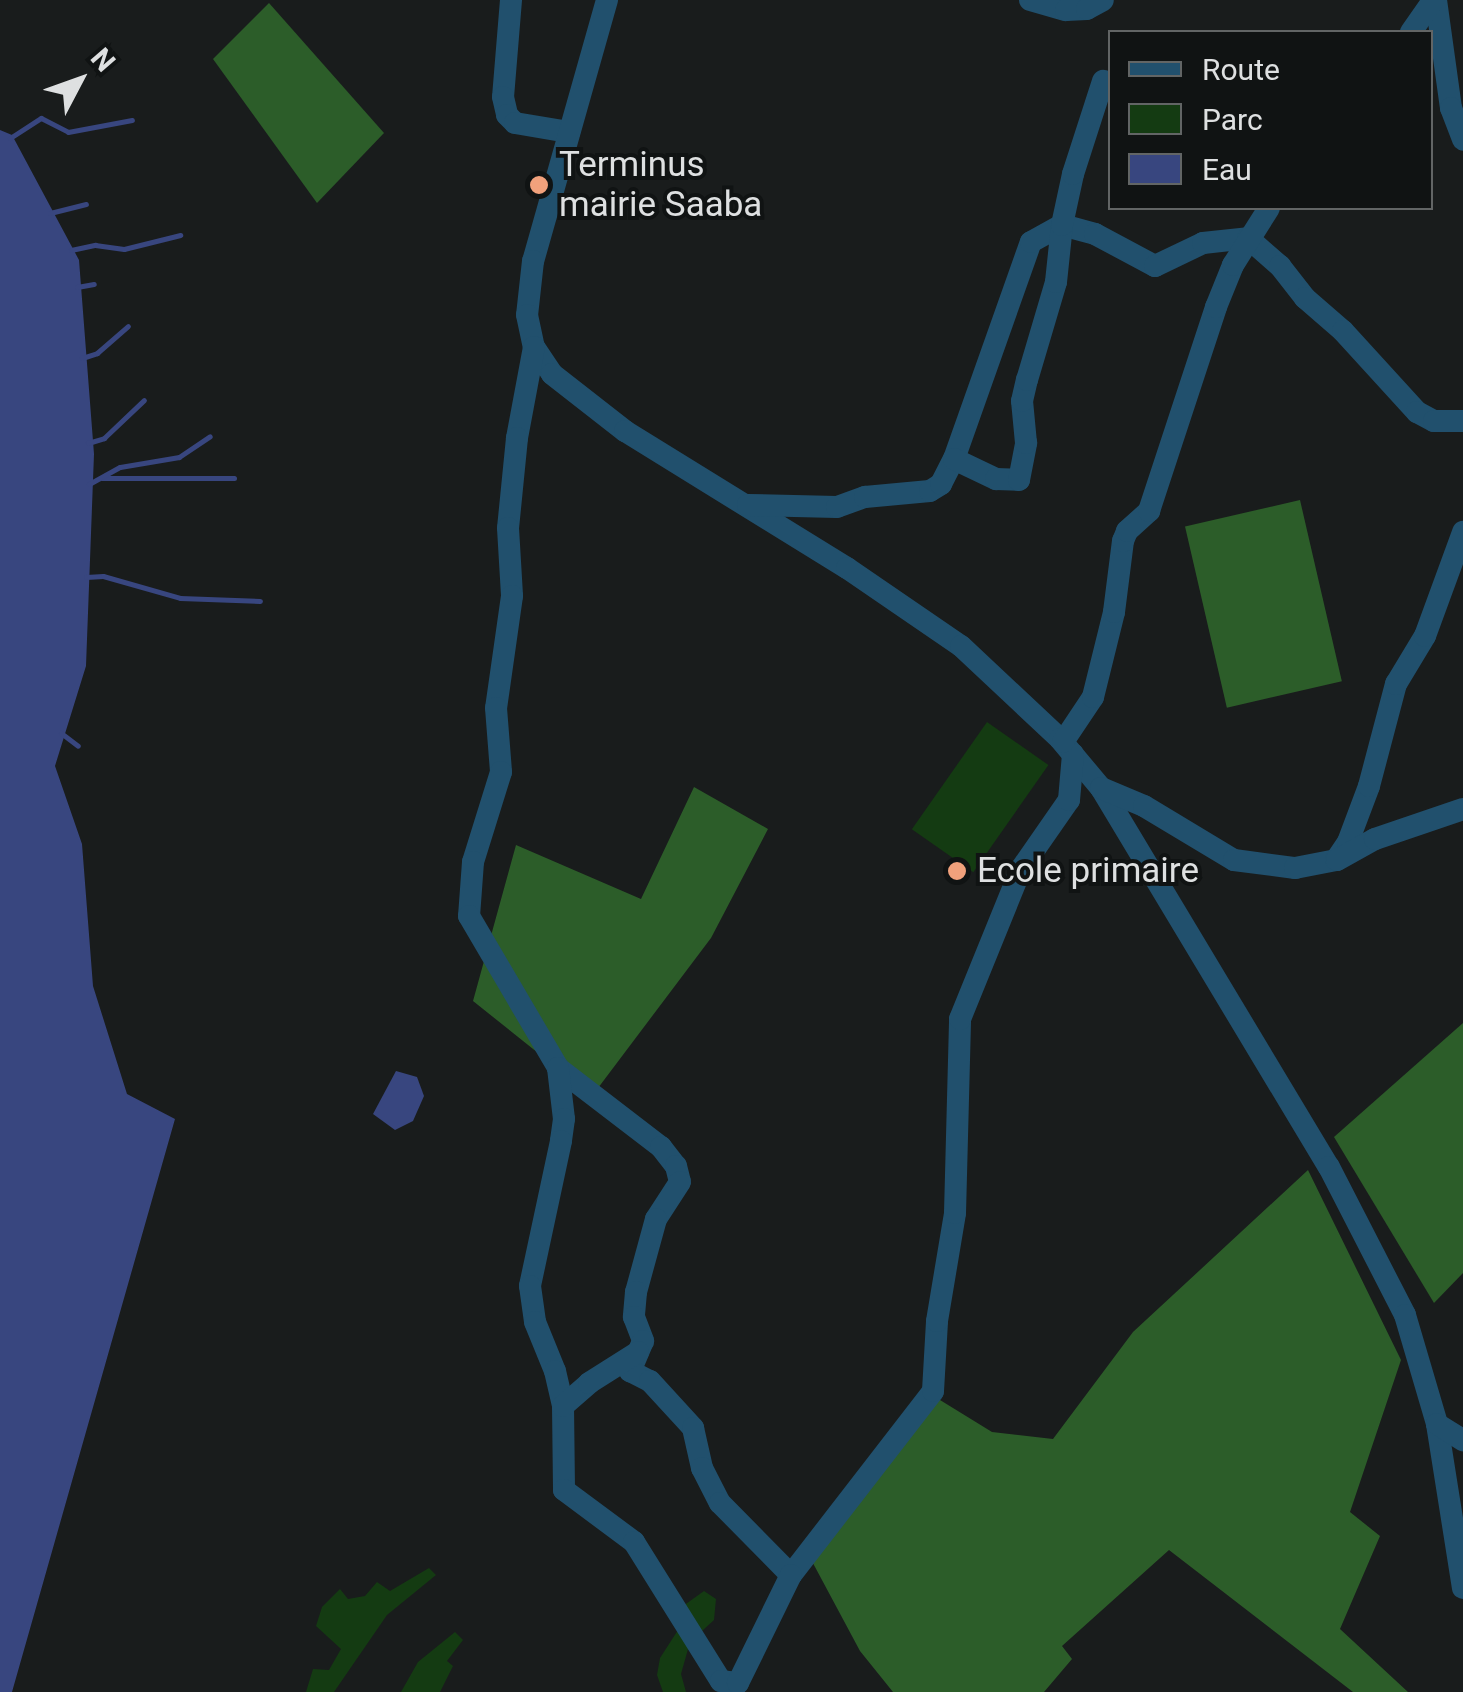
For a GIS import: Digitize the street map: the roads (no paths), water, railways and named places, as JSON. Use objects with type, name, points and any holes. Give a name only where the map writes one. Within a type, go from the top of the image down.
[{"type":"street","points":[[510,0],[503,97],[507,115],[516,123],[569,132]]},
{"type":"street","points":[[606,0],[533,261],[526,314],[534,346],[552,374],[596,409],[961,646],[1068,748],[1101,788],[1230,998],[1368,1240],[1405,1315],[1437,1424],[1463,1588]]},
{"type":"street","points":[[1030,0],[1066,10],[1087,3]]},
{"type":"street","points":[[1412,30],[1434,0]]},
{"type":"street","points":[[1434,0],[1451,108],[1463,140]]},
{"type":"street","points":[[954,458],[996,480],[1011,482],[1023,473],[1026,443],[1022,401],[1056,282],[1062,225],[1103,82]]},
{"type":"street","points":[[558,1068],[564,1119],[530,1286],[536,1322],[563,1406],[564,1490],[634,1542],[720,1681],[738,1683],[791,1576],[933,1390],[937,1321],[955,1214],[960,1019],[1021,870],[1068,800],[1068,748],[1094,697],[1120,580],[1123,542],[1127,531],[1149,511],[1192,372],[1233,265],[1268,210]]},
{"type":"street","points":[[744,504],[837,507],[865,497],[930,491],[941,484],[954,458],[1031,242],[1062,225],[1095,234],[1158,266],[1203,243],[1248,238],[1280,266],[1305,298],[1343,331],[1417,412],[1434,421],[1463,421]]},
{"type":"street","points":[[534,346],[517,438],[508,528],[512,596],[496,708],[501,772],[473,862],[468,904],[474,928],[558,1068],[661,1147],[679,1175],[676,1190],[653,1226],[636,1292],[634,1317],[642,1341],[627,1364],[583,1388],[563,1406]]},
{"type":"street","points":[[1336,860],[1348,842],[1369,786],[1396,684],[1426,636],[1463,532]]},
{"type":"street","points":[[1101,788],[1158,814],[1234,860],[1295,868],[1336,860],[1374,840],[1463,809]]},
{"type":"street","points":[[627,1364],[650,1381],[693,1428],[702,1468],[720,1502],[791,1576]]},
{"type":"street","points":[[558,1381],[583,1388]]},
{"type":"street","points":[[1437,1424],[1463,1440]]},
{"type":"water","points":[[0,130],[12,135],[79,260],[94,454],[86,666],[55,766],[82,844],[93,986],[127,1094],[175,1119],[12,1692],[0,1692]]},
{"type":"water","points":[[396,1071],[417,1077],[424,1096],[413,1121],[395,1130],[373,1114]]},
{"type":"waterway","points":[[10,138],[41,118],[68,132],[132,120]]},
{"type":"waterway","points":[[50,213],[86,204]]},
{"type":"waterway","points":[[71,250],[95,245],[124,249],[180,235]]},
{"type":"waterway","points":[[77,287],[94,284]]},
{"type":"waterway","points":[[82,358],[97,353],[128,326]]},
{"type":"waterway","points":[[88,443],[104,438],[144,400]]},
{"type":"waterway","points":[[89,484],[120,467],[179,457],[210,436]]},
{"type":"waterway","points":[[102,478],[234,478]]},
{"type":"waterway","points":[[86,577],[103,576],[180,598],[260,601]]},
{"type":"waterway","points":[[61,733],[78,746]]},
{"type":"place","name":"Terminus mairie Saaba","points":[[539,185]]},
{"type":"place","name":"Ecole primaire","points":[[957,871]]}]
